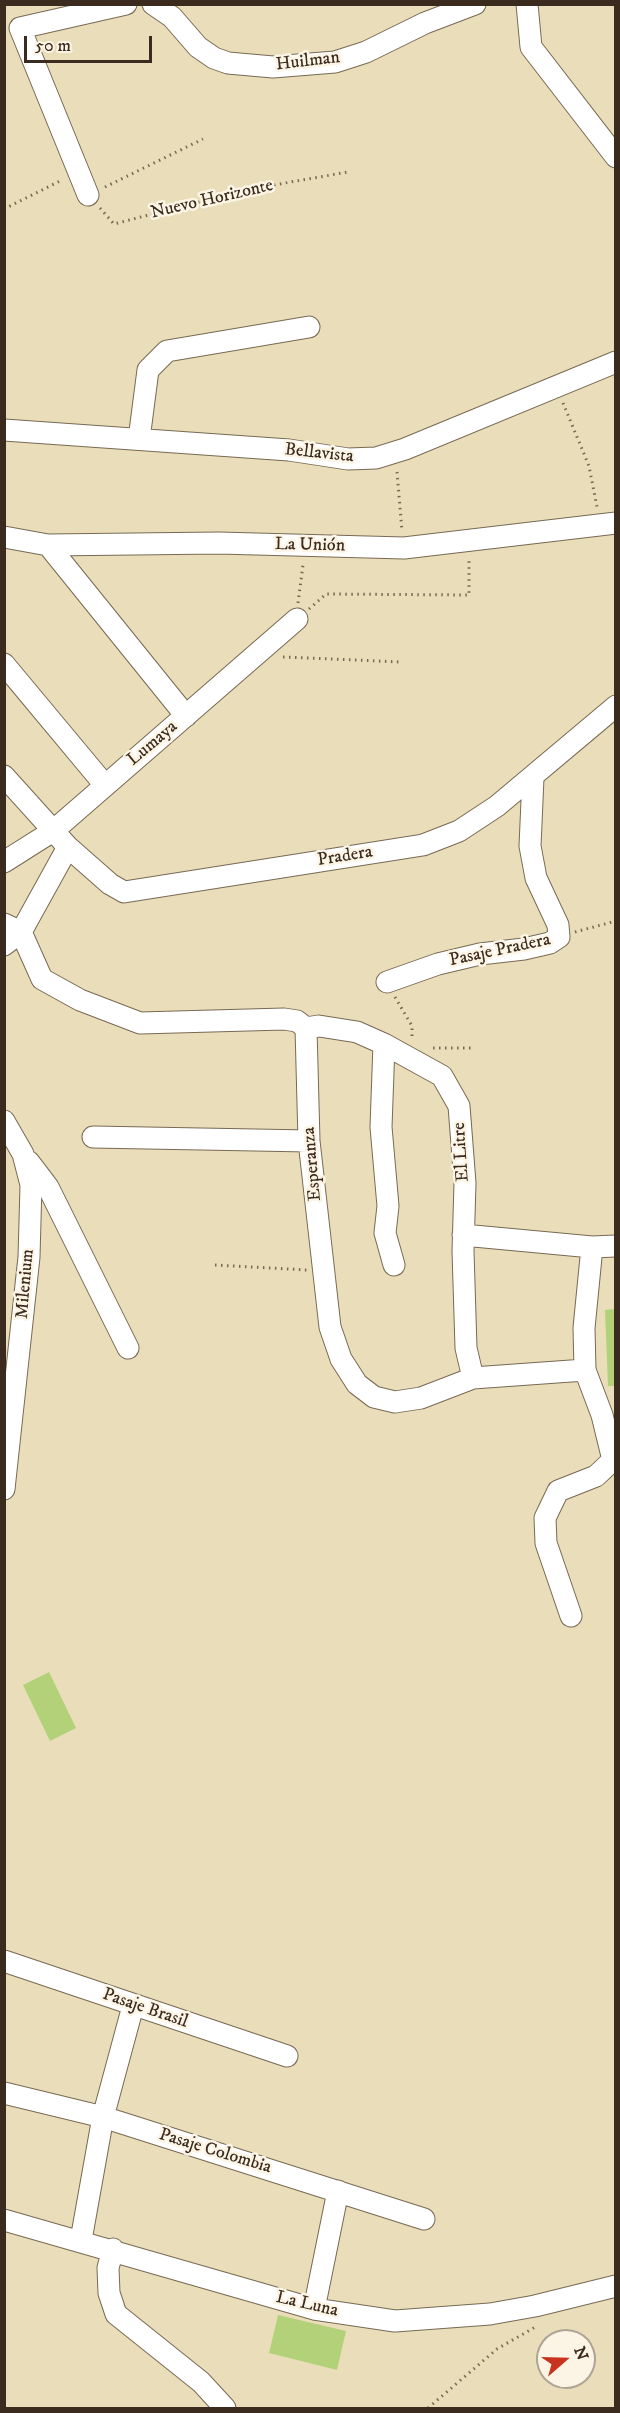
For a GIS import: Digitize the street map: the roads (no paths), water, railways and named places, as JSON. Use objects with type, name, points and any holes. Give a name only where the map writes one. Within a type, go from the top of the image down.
[{"type":"street","points":[[88,195],[20,28],[126,4]]},
{"type":"street","name":"Huilman","points":[[153,4],[172,17],[198,46],[214,58],[228,63],[273,67],[335,62],[366,52],[425,23],[475,4]]},
{"type":"street","points":[[527,4],[531,47],[615,157]]},
{"type":"street","points":[[139,439],[148,370],[167,351],[309,327]]},
{"type":"street","name":"Bellavista","points":[[4,430],[289,450],[348,459],[376,458],[615,363]]},
{"type":"street","name":"La Unión","points":[[4,537],[48,545],[305,545],[404,548],[608,524]]},
{"type":"street","points":[[48,545],[186,716]]},
{"type":"street","name":"Lumaya","points":[[4,862],[52,831],[297,620]]},
{"type":"street","points":[[4,664],[104,784]]},
{"type":"street","name":"Pradera","points":[[4,776],[68,848],[110,884],[124,892],[423,845],[459,831],[533,778],[615,706]]},
{"type":"street","name":"Pasaje Pradera","points":[[387,982],[438,964],[480,954],[524,949],[550,943],[559,937],[558,925],[536,878],[530,846],[533,778]]},
{"type":"street","points":[[68,848],[10,934],[42,980],[80,1000],[140,1023],[284,1019],[297,1021],[306,1028]]},
{"type":"street","name":"El Litre","points":[[306,1028],[319,1026],[357,1032],[384,1044],[442,1076],[459,1106],[465,1183],[463,1235],[466,1348],[473,1378]]},
{"type":"street","name":"Esperanza","points":[[306,1028],[309,1141],[330,1327],[341,1359],[357,1384],[374,1397],[395,1402],[421,1398],[473,1378],[585,1370]]},
{"type":"street","points":[[384,1044],[381,1127],[388,1206],[385,1233],[394,1265]]},
{"type":"street","name":"Milenium","points":[[4,1121],[23,1154],[32,1185],[29,1257],[4,1489]]},
{"type":"street","points":[[93,1137],[309,1141]]},
{"type":"street","points":[[23,1154],[48,1188],[128,1348]]},
{"type":"street","points":[[463,1235],[592,1247],[615,1246]]},
{"type":"street","points":[[571,1616],[546,1543],[545,1518],[558,1491],[596,1476],[613,1460],[602,1415],[585,1370],[584,1328],[592,1247]]},
{"type":"street","name":"Pasaje Brasil","points":[[4,1961],[40,1971],[133,2006],[287,2056]]},
{"type":"street","points":[[81,2240],[103,2117],[133,2006]]},
{"type":"street","name":"Pasaje Colombia","points":[[4,2093],[103,2117],[424,2219]]},
{"type":"street","points":[[314,2309],[338,2191]]},
{"type":"street","name":"La Luna","points":[[4,2220],[113,2249],[314,2309],[395,2321],[440,2319],[535,2306],[615,2286]]},
{"type":"street","points":[[113,2249],[108,2268],[109,2294],[116,2314],[201,2382],[225,2409]]}]
